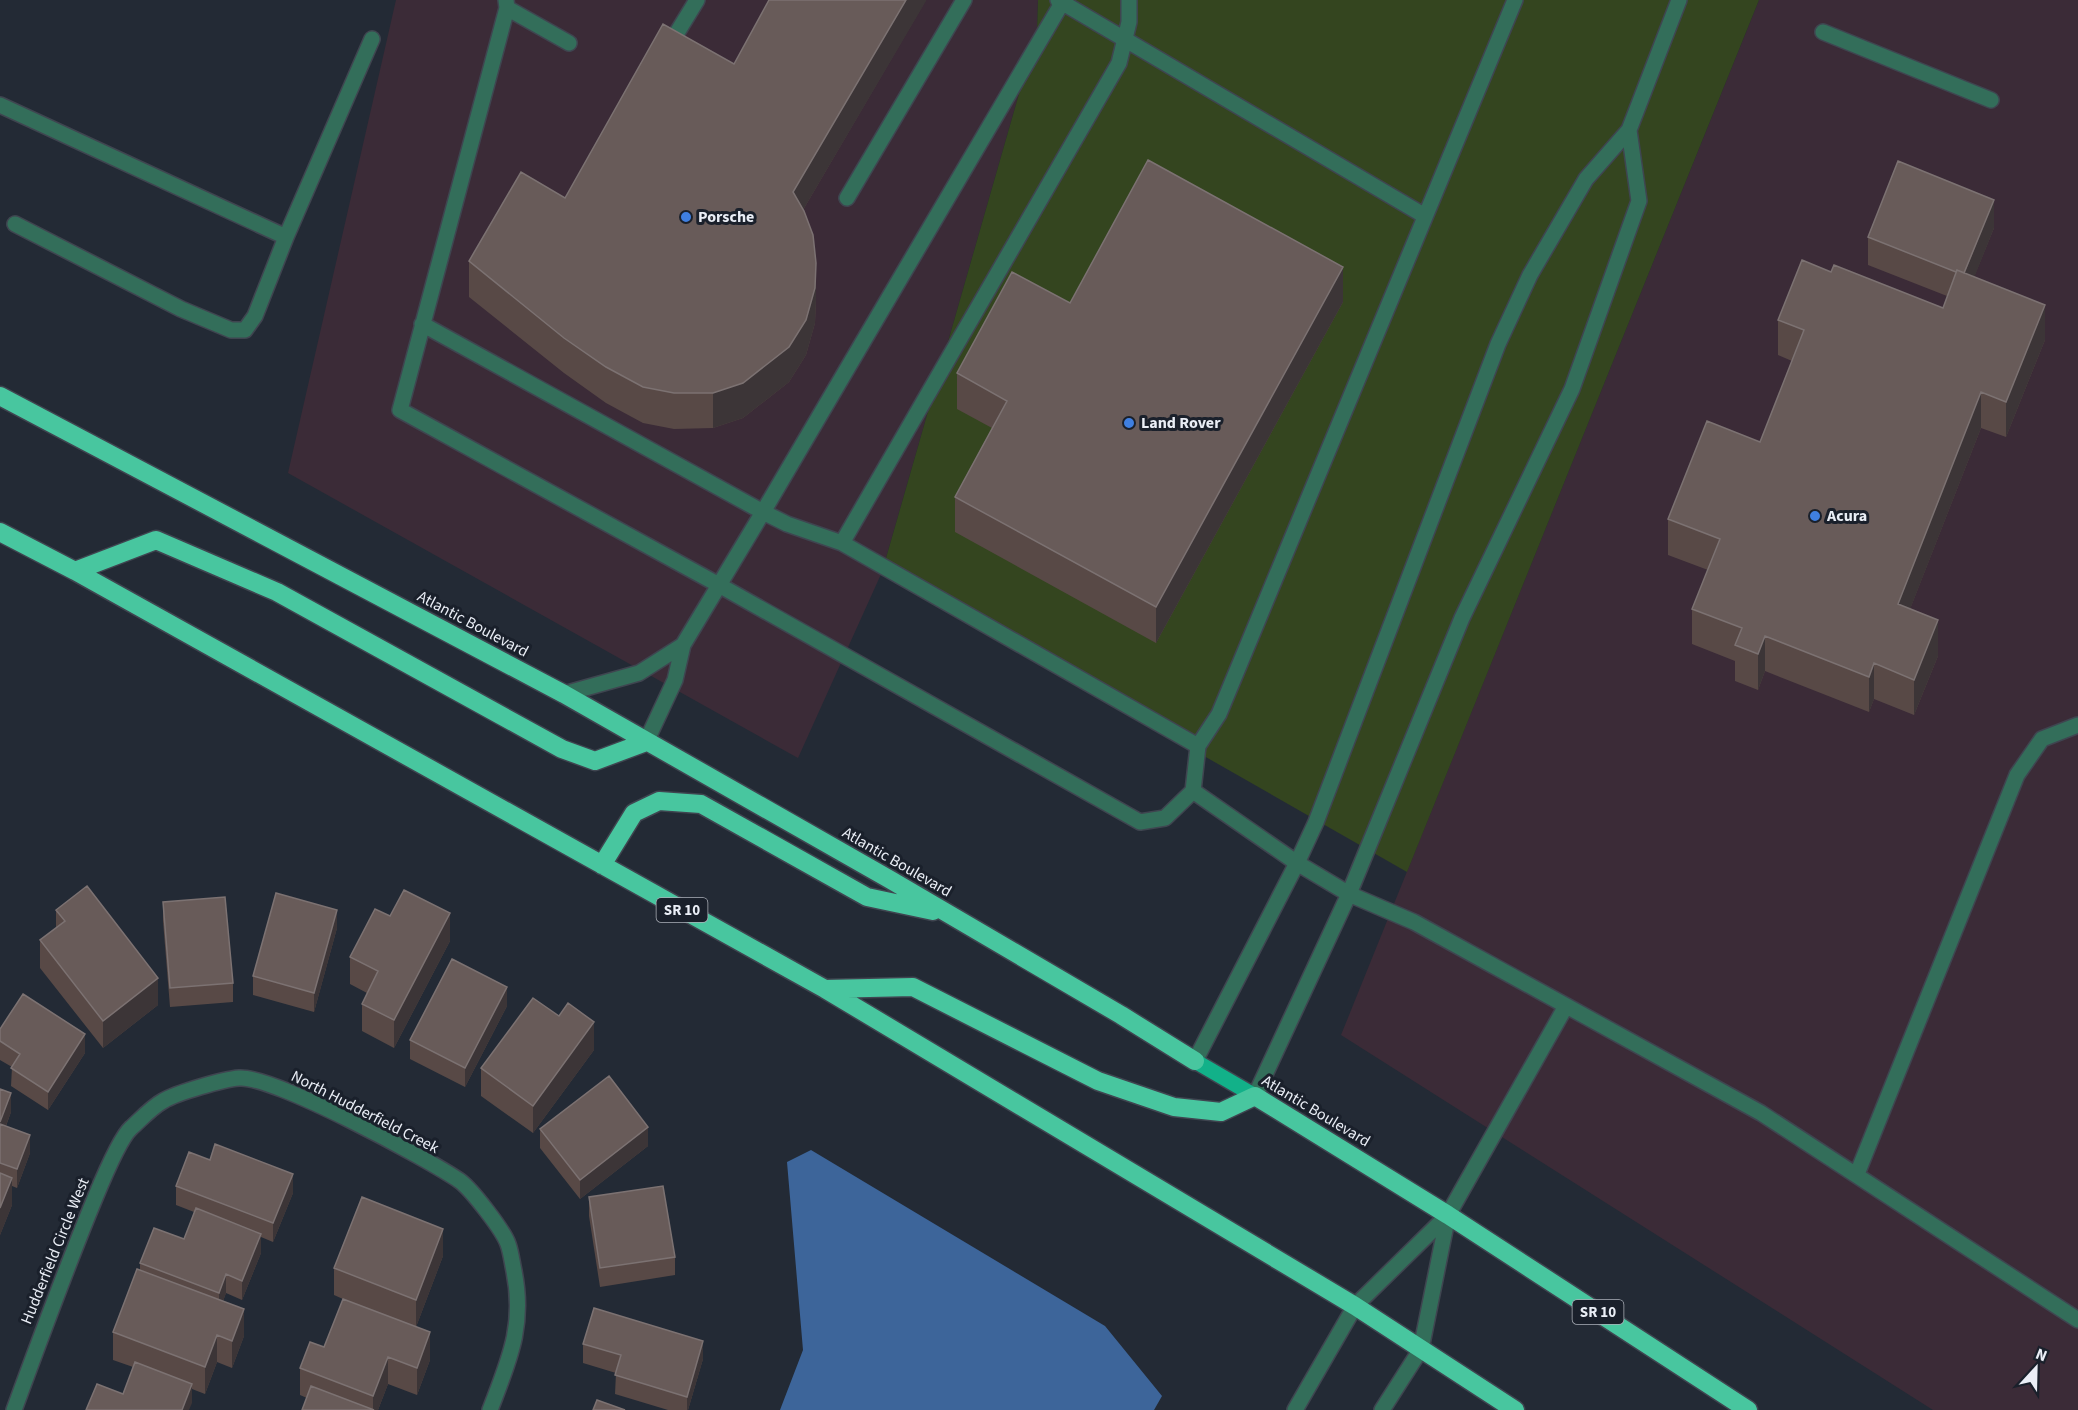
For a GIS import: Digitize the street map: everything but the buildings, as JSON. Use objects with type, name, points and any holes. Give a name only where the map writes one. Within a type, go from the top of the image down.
[{"type":"highway","name":"Atlantic Boulevard","points":[[0,396],[564,694],[1121,1015],[1195,1061]]},
{"type":"highway","name":"SR 10","points":[[0,532],[75,571],[825,989],[1355,1306],[1515,1410]]},
{"type":"highway","points":[[75,571],[156,540],[277,592],[562,748],[595,761],[646,742]]},
{"type":"highway","points":[[602,865],[634,813],[659,801],[700,804],[867,897],[949,915]]},
{"type":"highway","points":[[825,989],[913,987],[1098,1081],[1174,1107],[1221,1112],[1255,1096]]},
{"type":"highway","name":"Atlantic Boulevard","points":[[1255,1096],[1448,1215],[1748,1410]]},
{"type":"main road","name":"Atlantic Boulevard","points":[[1195,1061],[1255,1096]]},
{"type":"street","points":[[675,36],[697,0]]},
{"type":"street","points":[[847,198],[964,0]]},
{"type":"street","points":[[842,543],[1119,63],[1129,22],[1129,0]]},
{"type":"street","points":[[569,43],[506,4],[400,410],[719,585],[1140,822],[1165,819],[1193,791],[1198,746],[1219,714],[1515,0]]},
{"type":"street","points":[[1195,1061],[1316,822],[1498,344],[1530,275],[1586,179],[1629,130],[1679,0]]},
{"type":"street","points":[[646,742],[675,680],[683,645],[763,512],[1060,1],[1425,216]]},
{"type":"street","points":[[1823,32],[1991,100]]},
{"type":"street","points":[[15,224],[181,309],[231,330],[245,330],[255,316],[286,237],[372,39]]},
{"type":"street","points":[[0,105],[286,237]]},
{"type":"street","points":[[1255,1096],[1349,894],[1462,618],[1572,389],[1639,201],[1629,130]]},
{"type":"street","points":[[422,324],[763,512],[787,524],[842,543],[1198,746]]},
{"type":"street","points":[[564,694],[639,673],[683,645]]},
{"type":"street","points":[[1857,1174],[2017,775],[2042,740],[2078,725]]},
{"type":"street","points":[[1193,791],[1297,863],[1349,894],[1414,922],[1761,1113],[2078,1320]]},
{"type":"street","points":[[1295,1410],[1355,1306],[1448,1215],[1566,1006]]},
{"type":"street","name":"North Hudderfield Creek","points":[[146,1115],[164,1100],[210,1084],[240,1077],[269,1084],[344,1118],[462,1182],[475,1195],[508,1243],[519,1293],[513,1349],[490,1410]]},
{"type":"street","name":"Hudderfield Circle West","points":[[14,1410],[72,1254],[106,1173],[129,1130],[146,1115]]},
{"type":"street","points":[[1382,1410],[1421,1349],[1448,1215]]},
{"type":"shaded area","points":[[396,0],[1038,0],[1037,31],[882,572],[798,758],[288,473]]},
{"type":"shaded area","points":[[1759,0],[2078,0],[2078,1410],[1933,1410],[1341,1035]]},
{"type":"green space","points":[[1038,0],[1759,0],[1407,872],[882,572],[1037,31]]},
{"type":"water","points":[[811,1150],[1105,1326],[1162,1396],[1154,1410],[780,1410],[803,1350],[787,1162]]},
{"type":"place","name":"Porsche","points":[[686,217]]},
{"type":"place","name":"Land Rover","points":[[1129,423]]},
{"type":"place","name":"Acura","points":[[1815,516]]}]
